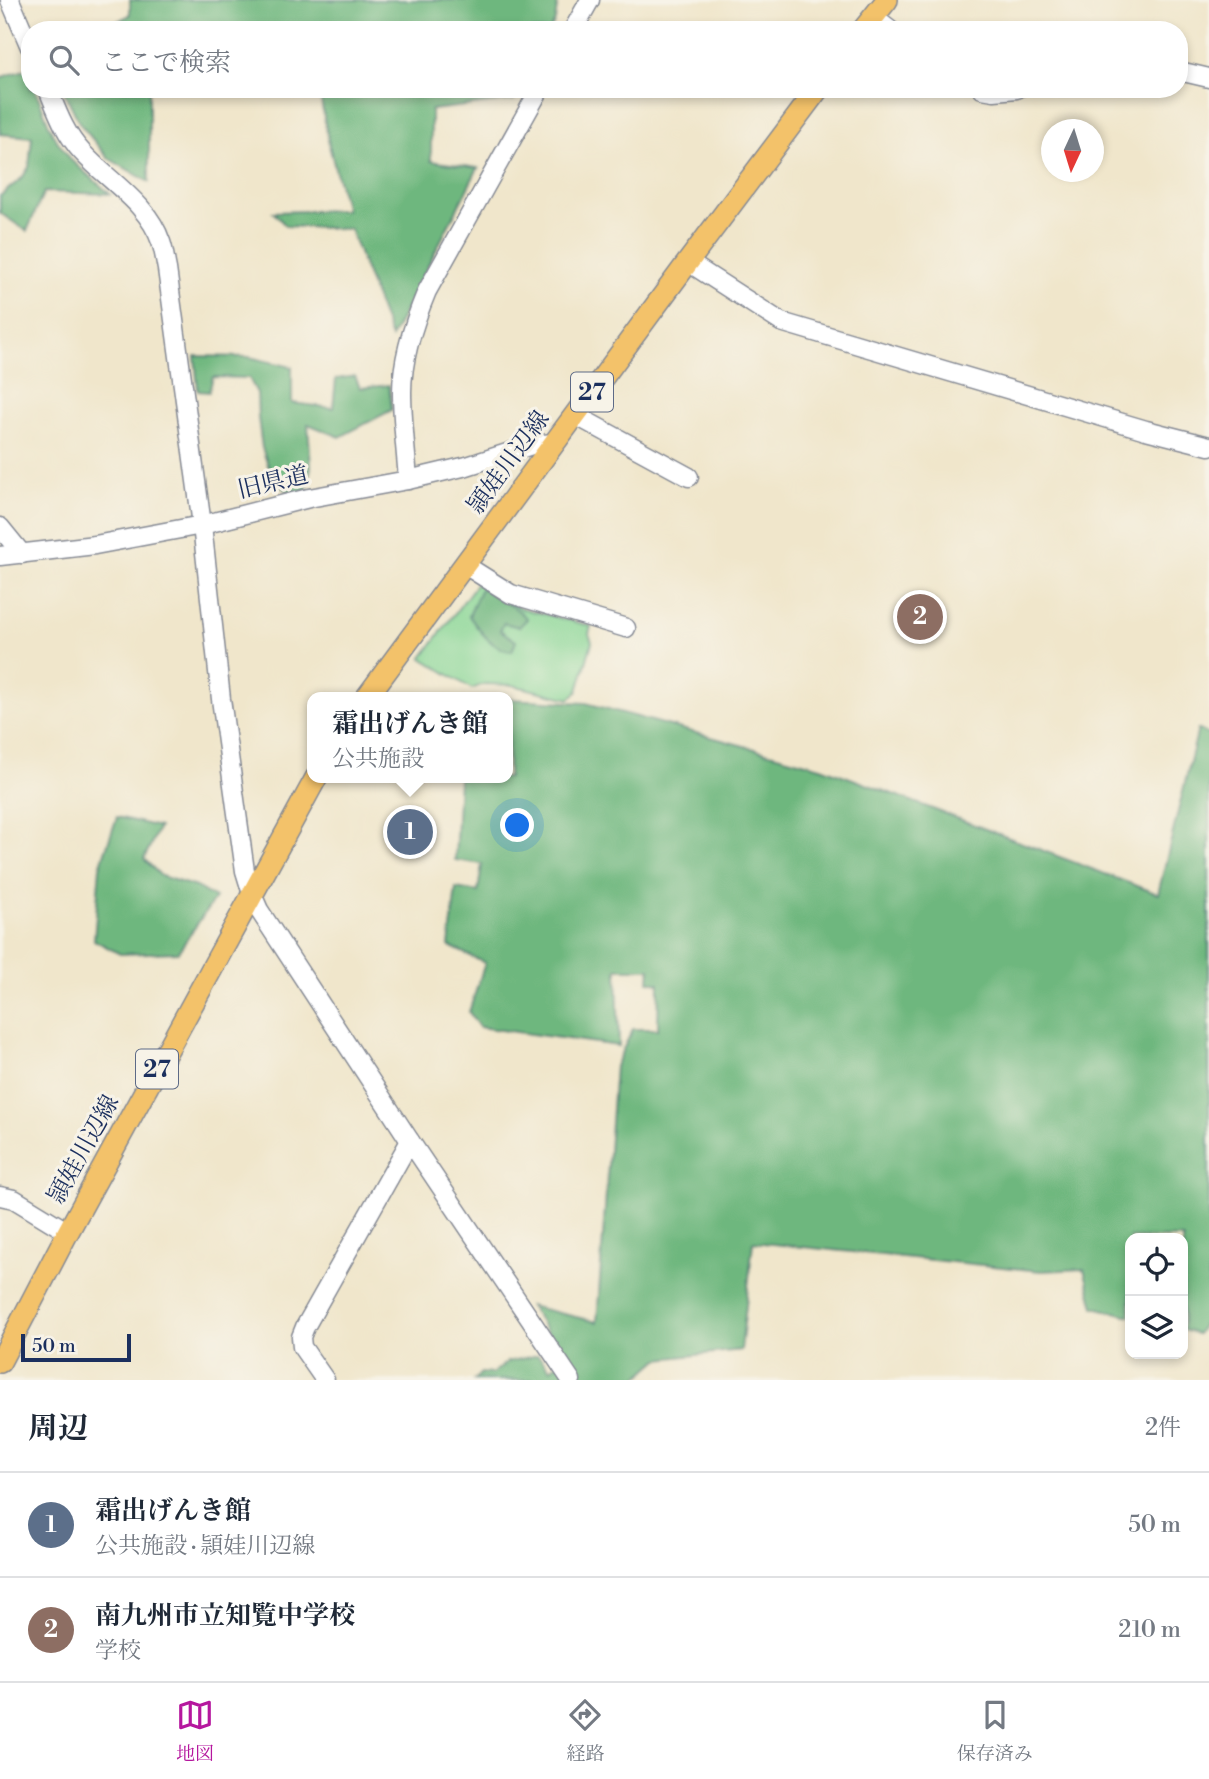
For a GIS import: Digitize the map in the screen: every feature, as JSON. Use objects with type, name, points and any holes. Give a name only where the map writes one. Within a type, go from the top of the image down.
[{"type":"main road","points":[[877,21],[887,0]]},
{"type":"main road","name":"頴娃川辺線","points":[[371,692],[811,98]]},
{"type":"main road","name":"頴娃川辺線","points":[[0,1362],[313,783]]},
{"type":"street","points":[[10,0],[21,26]]},
{"type":"street","points":[[578,21],[590,0]]},
{"type":"street","points":[[1188,73],[1209,78]]},
{"type":"street","points":[[52,98],[64,127],[81,151],[139,206],[152,223],[161,242],[202,525],[221,699],[245,871],[252,894],[410,1141],[571,1380]]},
{"type":"street","points":[[408,480],[402,391],[404,366],[418,313],[535,98]]},
{"type":"street","points":[[688,262],[781,322],[1146,430],[1209,446]]},
{"type":"street","points":[[575,415],[689,477]]},
{"type":"street","name":"旧県道","points":[[0,556],[95,545],[202,525],[309,498],[467,467],[532,445],[554,443]]},
{"type":"street","points":[[0,527],[22,554]]},
{"type":"street","points":[[465,565],[511,594],[626,628]]},
{"type":"street","points":[[325,1380],[302,1347],[301,1337],[410,1141]]},
{"type":"street","points":[[0,1196],[14,1199],[68,1232]]},
{"type":"green space","points":[[130,0],[558,0],[555,21],[118,21],[130,15]]},
{"type":"green space","points":[[21,71],[21,98],[39,98],[53,135],[72,161],[110,194],[44,192],[27,231],[0,213],[0,196],[22,178],[29,167],[32,137],[0,134],[2,77]]},
{"type":"green space","points":[[67,98],[149,98],[149,182],[108,158],[80,124]]},
{"type":"green space","points":[[321,98],[515,98],[431,110],[431,161],[478,168],[391,338],[350,229],[286,226],[273,212],[346,210],[329,145]]},
{"type":"green space","points":[[195,356],[249,357],[292,367],[292,403],[333,408],[336,379],[355,376],[360,388],[389,385],[392,410],[340,437],[308,424],[311,467],[306,492],[288,491],[274,482],[262,448],[257,393],[249,378],[213,377],[209,392],[198,391]]},
{"type":"green space","points":[[477,583],[521,608],[591,626],[589,634],[592,642],[578,691],[570,699],[512,685],[484,684],[472,689],[422,658]]},
{"type":"green space","points":[[481,588],[512,606],[527,619],[519,627],[504,623],[500,630],[516,641],[512,651],[493,643],[469,616]]},
{"type":"green space","points":[[513,699],[586,703],[821,767],[1158,894],[1198,729],[1209,735],[1209,1315],[1197,1334],[1188,1331],[1188,1233],[1125,1233],[1125,1315],[1094,1307],[1084,1269],[1041,1271],[753,1242],[741,1350],[659,1359],[635,1380],[474,1380],[481,1373],[492,1374],[507,1362],[538,1355],[550,1369],[565,1359],[530,1306],[597,1322],[615,1066],[633,1029],[658,1029],[659,983],[649,981],[650,969],[617,969],[619,1046],[479,1027],[469,1012],[485,963],[449,946],[456,888],[478,892],[482,864],[455,860],[459,783],[513,783]]},
{"type":"green space","points":[[117,817],[159,827],[144,859],[161,876],[196,887],[215,898],[178,952],[120,954],[94,940],[100,867]]},
{"type":"place","name":"南九州市立知覧中学校","points":[[920,617]]},
{"type":"place","name":"霜出げんき館","points":[[410,832]]}]
